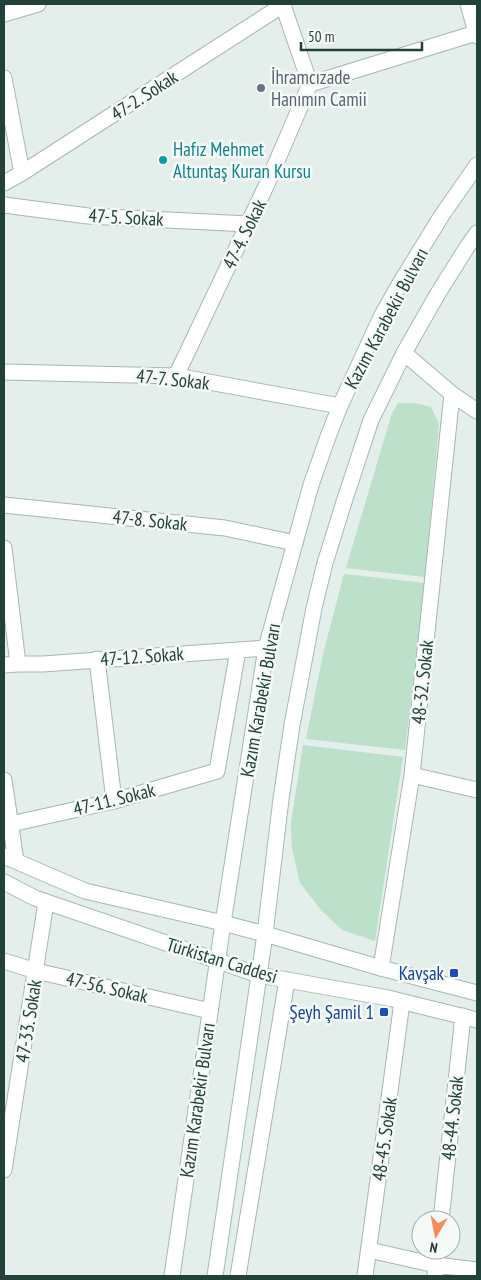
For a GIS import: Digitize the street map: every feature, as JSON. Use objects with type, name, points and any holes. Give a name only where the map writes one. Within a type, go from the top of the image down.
[{"type":"street","points":[[4,14],[38,4]]},
{"type":"street","points":[[283,4],[310,84],[477,34],[468,4]]},
{"type":"street","name":"47-2. Sokak","points":[[4,183],[283,4]]},
{"type":"street","points":[[4,78],[10,144],[22,173]]},
{"type":"street","name":"47-4. Sokak","points":[[176,376],[267,184],[310,84]]},
{"type":"street","name":"Kazım Karabekir Bulvarı","points":[[172,1276],[222,923],[266,648],[295,542],[312,485],[340,406],[382,315],[442,215],[477,165]]},
{"type":"street","name":"47-5. Sokak","points":[[4,205],[88,216],[248,224]]},
{"type":"street","name":"Kazım Karabekir Bulvarı","points":[[215,1276],[265,934],[292,725],[314,608],[325,563],[371,420],[404,353],[436,295],[477,233]]},
{"type":"street","points":[[404,353],[452,394],[477,411]]},
{"type":"street","name":"47-7. Sokak","points":[[4,372],[176,376],[340,406]]},
{"type":"street","name":"48-32. Sokak","points":[[381,968],[412,775],[452,394]]},
{"type":"street","name":"47-8. Sokak","points":[[4,506],[225,528],[295,542]]},
{"type":"street","points":[[4,551],[11,664]]},
{"type":"street","name":"47-12. Sokak","points":[[11,664],[44,664],[266,648]]},
{"type":"street","name":"47-11. Sokak","points":[[11,824],[114,801],[217,771],[238,650]]},
{"type":"street","points":[[97,659],[114,801]]},
{"type":"street","points":[[412,775],[477,790]]},
{"type":"street","points":[[4,780],[11,824],[10,859]]},
{"type":"street","name":"Türkistan Caddesi","points":[[10,859],[85,890],[265,934],[381,968],[477,993]]},
{"type":"street","name":"Türkistan Caddesi","points":[[4,882],[35,898],[259,976],[402,1002],[470,1018]]},
{"type":"street","name":"47-33. Sokak","points":[[4,1170],[46,902]]},
{"type":"street","name":"47-56. Sokak","points":[[4,962],[210,1011]]},
{"type":"street","points":[[252,1276],[239,1272],[286,980]]},
{"type":"street","name":"48-45. Sokak","points":[[365,1276],[402,1002]]},
{"type":"street","name":"48-44. Sokak","points":[[442,1210],[470,1018]]},
{"type":"street","points":[[369,1250],[436,1264],[477,1270]]},
{"type":"green space","points":[[398,403],[415,403],[431,407],[439,424],[425,577],[346,568],[392,413]]},
{"type":"green space","points":[[344,574],[425,583],[405,750],[306,739],[323,654]]},
{"type":"green space","points":[[303,745],[403,757],[375,941],[342,930],[321,910],[300,883],[292,848],[291,823]]},
{"type":"place","name":"İhramcızade Hanımın Camii","points":[[261,88]]},
{"type":"place","name":"Hafız Mehmet Altuntaş Kuran Kursu","points":[[163,160]]},
{"type":"place","name":"Kavşak","points":[[454,973]]},
{"type":"place","name":"Şeyh Şamil 1","points":[[384,1012]]}]
